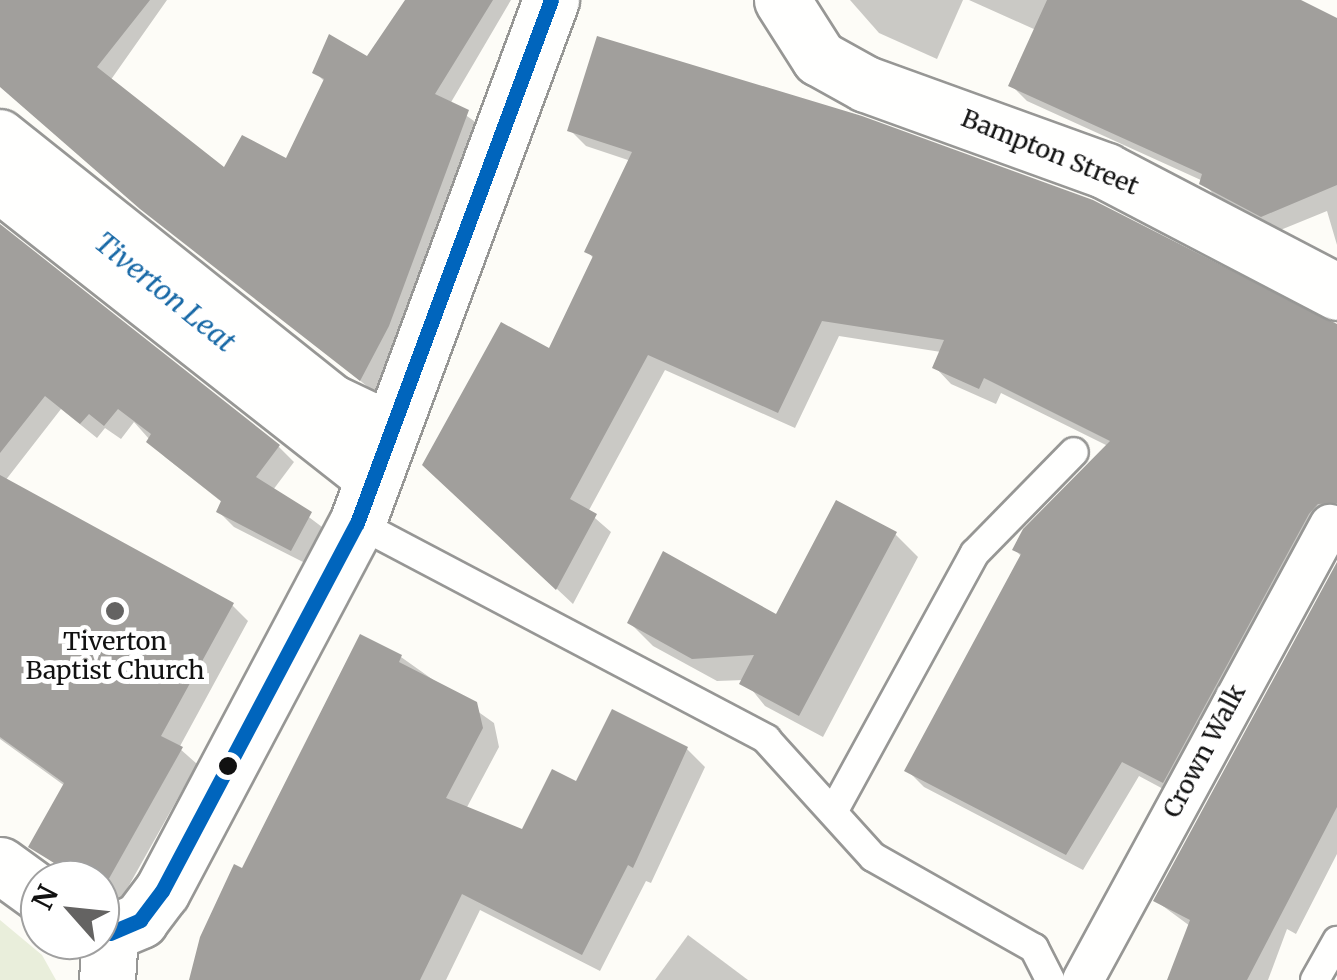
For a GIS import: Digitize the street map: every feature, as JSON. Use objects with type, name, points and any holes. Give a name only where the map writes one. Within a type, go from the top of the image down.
[{"type":"street","points":[[120,936],[140,920],[162,891],[364,501],[552,0]]},
{"type":"street","name":"Bampton Street","points":[[782,0],[820,58],[866,84],[1106,172],[1337,292]]},
{"type":"street","points":[[0,136],[332,401],[391,429]]},
{"type":"street","points":[[0,186],[364,501]]},
{"type":"street","name":"Crown Walk","points":[[1084,980],[1254,656],[1330,525]]},
{"type":"lane","points":[[833,812],[976,553],[1074,452]]},
{"type":"lane","points":[[364,501],[766,739],[901,879],[1034,948],[1050,980]]},
{"type":"lane","points":[[1315,980],[1337,941]]},
{"type":"green space","points":[[0,920],[20,937],[20,960],[45,960],[56,980],[0,980]]},
{"type":"building","points":[[0,0],[150,0],[97,67],[224,167],[242,135],[286,158],[324,79],[312,73],[329,34],[367,56],[405,0],[493,0],[435,94],[469,110],[389,326],[360,381],[140,209],[0,87]]},
{"type":"building","points":[[1047,0],[1301,0],[1337,18],[1337,185],[1261,217],[1199,184],[1202,174],[1008,86]]},
{"type":"building","points":[[597,36],[862,116],[1093,200],[1337,324],[1337,503],[1318,504],[1309,514],[1163,783],[1122,762],[1066,855],[904,771],[1021,554],[1012,550],[1023,529],[1110,441],[984,378],[979,389],[932,368],[944,340],[822,321],[778,413],[648,355],[570,499],[597,514],[556,590],[422,465],[501,322],[549,348],[593,256],[584,252],[632,152],[567,131]]},
{"type":"building","points":[[0,224],[280,445],[256,477],[312,512],[291,551],[216,512],[221,501],[146,442],[151,434],[118,409],[104,426],[89,414],[80,424],[45,396],[0,453]]},
{"type":"building","points":[[0,475],[234,603],[161,736],[183,747],[119,860],[49,860],[28,847],[64,783],[0,737]]},
{"type":"building","points":[[836,500],[897,532],[799,716],[739,684],[754,655],[692,659],[627,623],[663,551],[776,614]]},
{"type":"building","points":[[1337,562],[1337,807],[1247,980],[1167,980],[1190,920],[1153,901]]},
{"type":"building","points":[[360,634],[402,655],[399,662],[477,702],[483,728],[446,798],[522,829],[552,769],[576,781],[612,709],[688,747],[633,868],[628,865],[582,955],[462,894],[420,980],[189,980],[200,937],[234,864],[242,868]]},
{"type":"transit line","points":[[120,929],[140,920],[162,891],[357,523],[551,0]]},
{"type":"place","name":"Tiverton Baptist Church","points":[[115,611]]},
{"type":"water label","name":"Tiverton Leat","points":[[165,292]]}]
